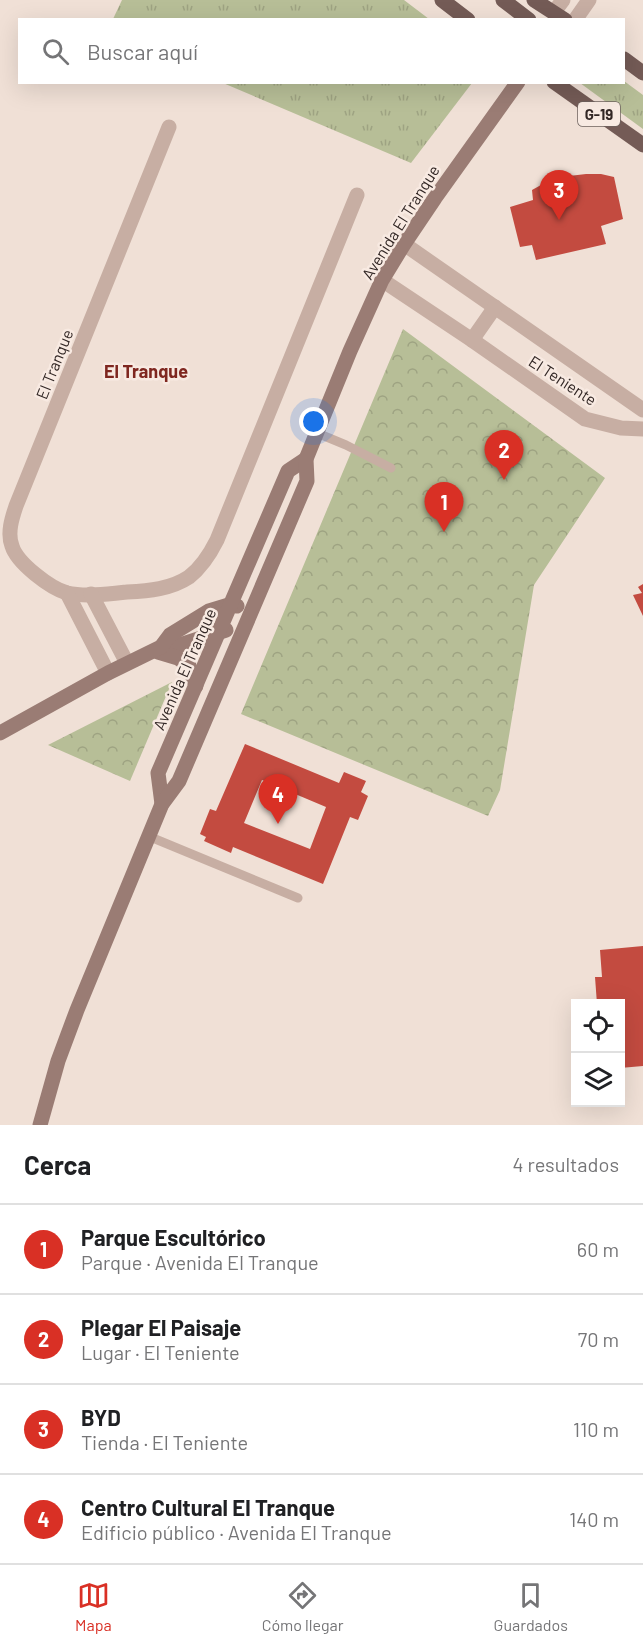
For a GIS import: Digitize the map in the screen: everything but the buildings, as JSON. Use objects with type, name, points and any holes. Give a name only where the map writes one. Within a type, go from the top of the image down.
[{"type":"main road","points":[[442,0],[465,18]]},
{"type":"main road","points":[[503,0],[526,18]]},
{"type":"main road","points":[[534,0],[561,11]]},
{"type":"main road","points":[[625,60],[643,73]]},
{"type":"main road","name":"Avenida El Tranque","points":[[40,1125],[66,1041],[148,836],[162,804],[179,781],[307,481],[306,459],[382,280],[441,189],[517,84]]},
{"type":"main road","name":"G-19","points":[[557,84],[643,145]]},
{"type":"main road","name":"Avenida El Tranque","points":[[162,804],[158,773],[288,471],[306,459]]},
{"type":"main road","points":[[0,734],[108,673],[156,649],[170,635],[209,611],[232,604],[249,618],[220,632],[171,648],[156,649]]},
{"type":"main road","points":[[156,649],[178,658],[189,666],[196,686]]},
{"type":"street","points":[[577,18],[589,0]]},
{"type":"street","name":"El Tranque","points":[[169,127],[16,506],[12,521],[10,535],[12,548],[19,558],[39,578],[67,593],[91,594],[168,587],[190,576],[208,557],[357,195]]},
{"type":"street","name":"El Teniente","points":[[404,244],[643,410]]},
{"type":"street","name":"El Teniente","points":[[382,280],[585,419],[621,428],[643,429]]},
{"type":"street","points":[[472,340],[495,307]]},
{"type":"street","points":[[67,593],[108,673]]},
{"type":"street","points":[[91,594],[127,663]]},
{"type":"lane","points":[[316,433],[346,445],[391,468]]},
{"type":"lane","points":[[148,836],[298,898]]},
{"type":"green space","points":[[122,0],[404,0],[428,18],[113,18]]},
{"type":"green space","points":[[625,82],[643,95],[643,129],[581,84],[625,84]]},
{"type":"green space","points":[[225,84],[471,84],[411,163]]},
{"type":"green space","points":[[403,329],[605,478],[534,585],[500,790],[488,816],[241,714]]},
{"type":"green space","points":[[172,682],[130,781],[48,745]]},
{"type":"place","name":"BYD","points":[[559,220]]},
{"type":"place","name":"Plegar El Paisaje","points":[[504,480]]},
{"type":"place","name":"Parque Escultórico","points":[[444,532]]},
{"type":"place","name":"Centro Cultural El Tranque","points":[[278,824]]},
{"type":"district","name":"El Tranque","points":[[146,371]]}]
